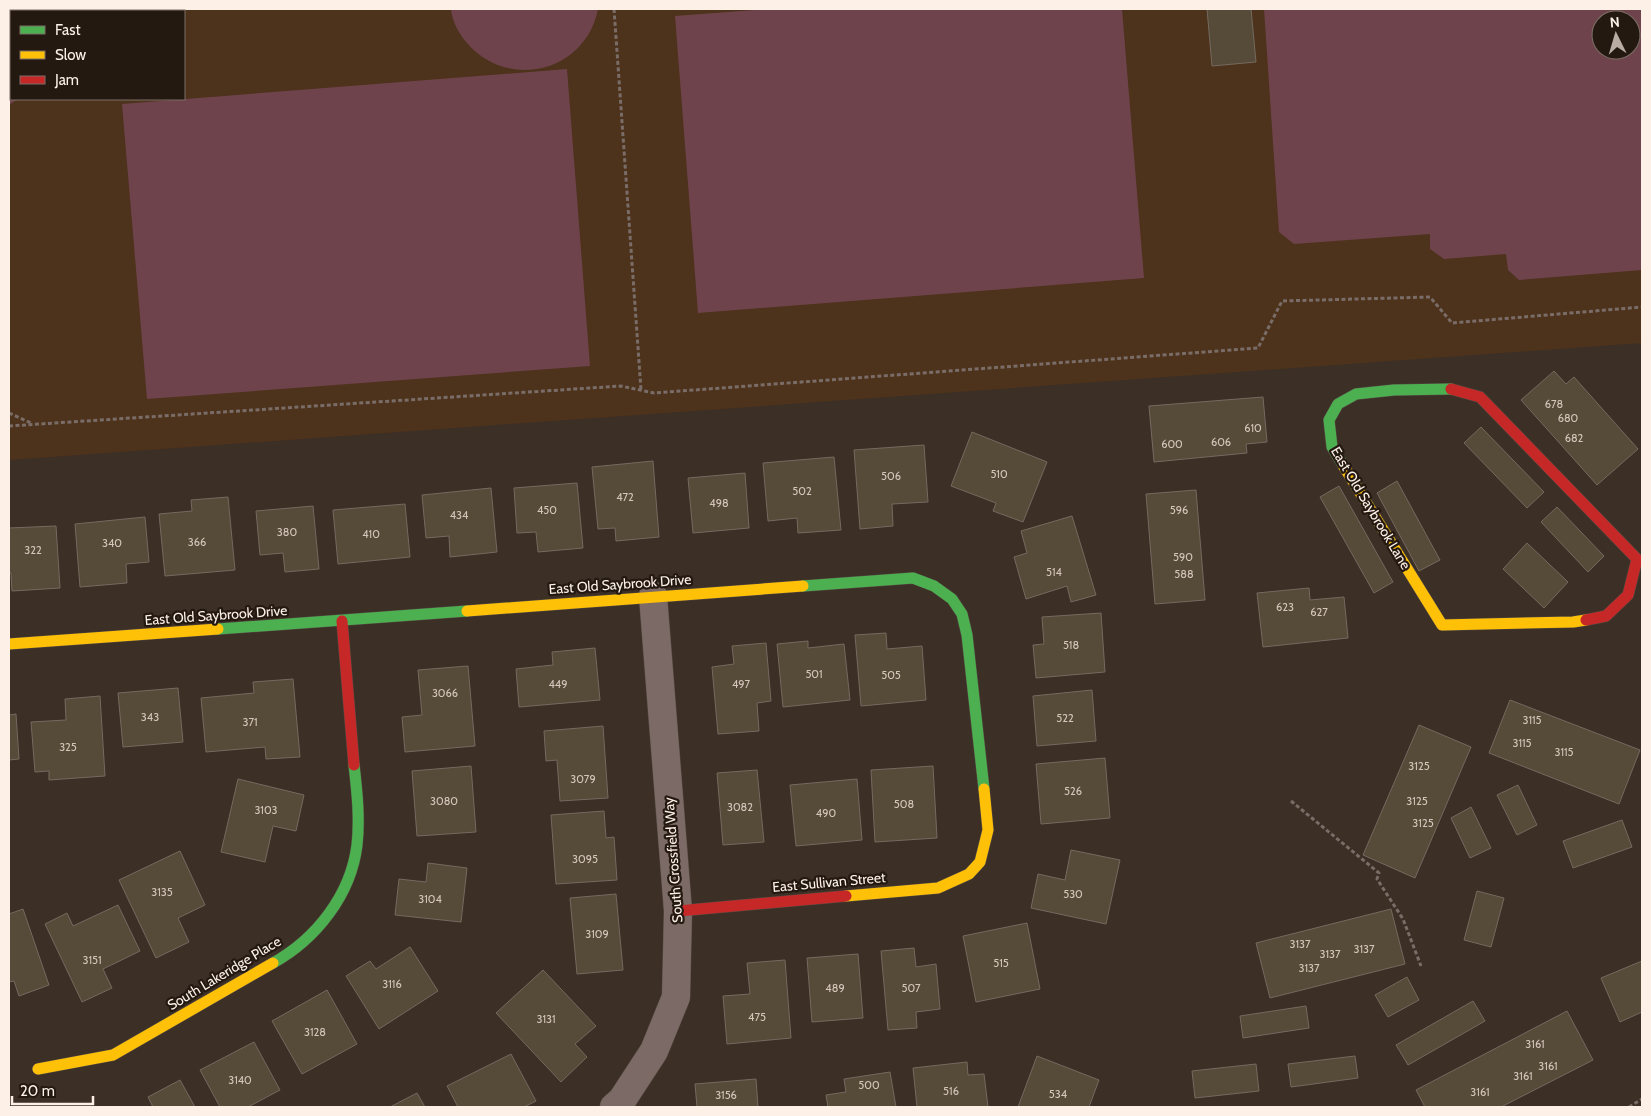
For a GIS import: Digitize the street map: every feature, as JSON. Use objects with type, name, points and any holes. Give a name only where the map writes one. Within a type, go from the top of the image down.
[{"type":"street","name":"East Old Saybrook Lane","points":[[1451,389],[1480,398],[1640,558],[1628,595],[1606,616],[1573,622],[1442,625],[1332,447],[1329,420],[1338,404],[1356,394],[1394,390],[1451,389]]},
{"type":"street","name":"East Old Saybrook Drive","points":[[9,644],[913,578],[930,583],[946,593],[961,611],[967,635],[988,830],[985,850],[976,868]]},
{"type":"street","name":"South Crossfield Way","points":[[614,1107],[622,1100],[654,1051],[676,997],[678,911],[653,596]]},
{"type":"street","name":"South Lakeridge Place","points":[[38,1069],[113,1055],[284,957],[320,926],[346,887],[357,846],[358,807],[342,621]]},
{"type":"street","name":"East Sullivan Street","points":[[678,911],[938,888],[960,881],[976,868]]},
{"type":"path","points":[[614,9],[640,390]]},
{"type":"path","points":[[9,426],[621,386],[654,393],[1258,348],[1282,301],[1430,297],[1452,323],[1642,307]]},
{"type":"path","points":[[9,413],[32,424]]},
{"type":"path","points":[[1291,801],[1379,874],[1377,879],[1403,919],[1421,966]]},
{"type":"path","points":[[1629,1107],[1642,1099]]},
{"type":"shaded area","points":[[9,9],[1642,9],[1642,343],[9,460]]},
{"type":"shaded area","points":[[9,9],[57,9],[10,10],[10,100],[16,100],[9,105]]},
{"type":"shaded area","points":[[451,9],[598,9],[591,31],[578,48],[562,60],[543,68],[523,70],[503,67],[484,58],[461,36],[454,23]]},
{"type":"shaded area","points":[[769,9],[1122,9],[1144,278],[698,313],[675,16]]},
{"type":"shaded area","points":[[1264,9],[1642,9],[1642,270],[1519,280],[1508,270],[1506,254],[1444,259],[1430,249],[1430,234],[1294,244],[1279,232]]},
{"type":"shaded area","points":[[567,69],[590,366],[147,399],[122,104]]},
{"type":"building","points":[[1207,9],[1251,9],[1256,62],[1212,66]]},
{"type":"building","points":[[1554,371],[1566,384],[1574,377],[1638,449],[1597,485],[1521,400]]},
{"type":"building","points":[[1263,397],[1267,442],[1246,444],[1247,453],[1154,462],[1149,406]]},
{"type":"building","points":[[1481,427],[1544,492],[1527,508],[1464,443]]},
{"type":"building","points":[[972,432],[1047,462],[1023,522],[993,511],[996,503],[951,486]]},
{"type":"building","points":[[924,445],[928,502],[892,504],[893,526],[860,529],[854,450]]},
{"type":"building","points":[[834,457],[841,530],[798,533],[797,518],[768,521],[763,463]]},
{"type":"building","points":[[653,461],[659,537],[616,541],[615,528],[598,529],[592,467]]},
{"type":"building","points":[[745,473],[749,528],[693,533],[688,478]]},
{"type":"building","points":[[1397,481],[1440,560],[1419,571],[1377,493]]},
{"type":"building","points":[[577,483],[583,548],[538,552],[536,532],[517,533],[514,488]]},
{"type":"building","points":[[1339,486],[1393,582],[1374,593],[1320,497]]},
{"type":"building","points":[[491,488],[497,552],[450,557],[449,536],[426,538],[422,495]]},
{"type":"building","points":[[1196,490],[1205,600],[1155,604],[1146,494]]},
{"type":"building","points":[[228,497],[235,570],[165,576],[159,514],[192,511],[191,500]]},
{"type":"building","points":[[405,504],[410,557],[338,564],[333,510]]},
{"type":"building","points":[[313,506],[319,569],[285,572],[283,553],[260,555],[256,511]]},
{"type":"building","points":[[1557,507],[1604,556],[1588,572],[1541,522]]},
{"type":"building","points":[[1072,516],[1096,595],[1071,602],[1067,586],[1026,599],[1014,557],[1027,553],[1021,531]]},
{"type":"building","points":[[145,517],[149,562],[126,564],[127,583],[80,587],[75,524]]},
{"type":"building","points":[[56,526],[60,588],[12,591],[11,573],[9,573],[9,528]]},
{"type":"building","points":[[1527,543],[1568,582],[1544,608],[1503,569]]},
{"type":"building","points":[[1309,588],[1310,600],[1344,597],[1348,638],[1263,647],[1257,593]]},
{"type":"building","points":[[1101,613],[1105,672],[1036,678],[1033,645],[1044,644],[1042,617]]},
{"type":"building","points":[[886,633],[887,649],[922,646],[926,700],[861,706],[855,635]]},
{"type":"building","points":[[808,641],[808,648],[844,644],[850,700],[783,707],[777,644]]},
{"type":"building","points":[[766,643],[771,701],[757,703],[759,731],[718,734],[712,667],[734,664],[732,646]]},
{"type":"building","points":[[595,648],[600,700],[519,707],[516,669],[553,665],[552,652]]},
{"type":"building","points":[[468,666],[475,746],[405,752],[402,717],[422,715],[418,670]]},
{"type":"building","points":[[293,679],[300,757],[266,759],[265,747],[206,752],[201,698],[254,693],[253,682]]},
{"type":"building","points":[[178,688],[183,742],[123,747],[118,693]]},
{"type":"building","points":[[1092,690],[1096,741],[1037,746],[1033,696]]},
{"type":"building","points":[[100,696],[105,776],[49,780],[49,771],[35,772],[31,722],[66,720],[65,699]]},
{"type":"building","points":[[1510,700],[1640,750],[1619,804],[1489,753]]},
{"type":"building","points":[[16,714],[19,759],[9,760],[9,715]]},
{"type":"building","points":[[1419,725],[1471,747],[1415,878],[1363,855]]},
{"type":"building","points":[[603,726],[608,798],[560,801],[557,760],[546,761],[544,731]]},
{"type":"building","points":[[1105,758],[1110,818],[1041,824],[1036,764]]},
{"type":"building","points":[[471,766],[476,832],[417,836],[412,771]]},
{"type":"building","points":[[933,766],[937,838],[875,842],[871,770]]},
{"type":"building","points":[[757,770],[764,842],[723,845],[717,773]]},
{"type":"building","points":[[238,779],[304,795],[296,831],[273,826],[265,862],[221,852]]},
{"type":"building","points":[[857,779],[862,840],[796,846],[790,785]]},
{"type":"building","points":[[1518,785],[1537,825],[1517,835],[1497,795]]},
{"type":"building","points":[[1471,807],[1491,848],[1470,858],[1451,818]]},
{"type":"building","points":[[604,811],[606,838],[614,837],[617,880],[556,884],[551,815]]},
{"type":"building","points":[[1622,820],[1632,847],[1573,868],[1563,841]]},
{"type":"building","points":[[1071,850],[1120,860],[1106,924],[1031,908],[1038,874],[1065,880]]},
{"type":"building","points":[[180,851],[205,905],[178,918],[189,942],[156,958],[119,880]]},
{"type":"building","points":[[428,863],[467,868],[461,922],[395,915],[399,879],[426,882]]},
{"type":"building","points":[[1477,891],[1504,898],[1491,947],[1464,940]]},
{"type":"building","points":[[616,894],[623,970],[577,974],[570,898]]},
{"type":"building","points":[[118,905],[140,951],[103,969],[112,988],[82,1002],[45,924],[67,913],[73,926]]},
{"type":"building","points":[[23,909],[49,985],[19,996],[14,981],[9,982],[9,914]]},
{"type":"building","points":[[1391,909],[1405,964],[1270,998],[1256,943]]},
{"type":"building","points":[[1027,923],[1040,989],[976,1002],[963,936]]},
{"type":"building","points":[[410,947],[438,991],[379,1029],[346,976],[370,961],[376,969]]},
{"type":"building","points":[[914,948],[916,967],[936,964],[940,1009],[916,1012],[917,1028],[888,1030],[881,951]]},
{"type":"building","points":[[858,954],[863,1018],[812,1022],[807,958]]},
{"type":"building","points":[[785,960],[791,1038],[727,1044],[723,996],[750,994],[747,963]]},
{"type":"building","points":[[1642,961],[1642,1012],[1620,1022],[1601,978]]},
{"type":"building","points":[[543,970],[596,1026],[575,1044],[587,1057],[561,1082],[496,1013]]},
{"type":"building","points":[[1407,977],[1419,1000],[1388,1017],[1375,995]]},
{"type":"building","points":[[327,990],[357,1044],[302,1074],[272,1021]]},
{"type":"building","points":[[1473,1001],[1485,1021],[1408,1065],[1396,1045]]},
{"type":"building","points":[[1306,1006],[1309,1028],[1243,1038],[1240,1016]]},
{"type":"building","points":[[1567,1011],[1593,1060],[1501,1107],[1425,1107],[1416,1090]]},
{"type":"building","points":[[254,1042],[280,1090],[248,1107],[220,1107],[200,1070]]},
{"type":"building","points":[[511,1054],[536,1101],[524,1107],[458,1107],[447,1086]]},
{"type":"building","points":[[1037,1056],[1099,1080],[1089,1107],[1018,1107]]},
{"type":"building","points":[[1355,1056],[1358,1078],[1291,1087],[1288,1064]]},
{"type":"building","points":[[967,1062],[968,1075],[984,1074],[988,1107],[917,1107],[913,1068]]},
{"type":"building","points":[[1256,1064],[1259,1091],[1195,1098],[1192,1071]]},
{"type":"building","points":[[890,1072],[896,1107],[828,1107],[826,1095],[846,1092],[844,1079]]},
{"type":"building","points":[[756,1079],[758,1107],[697,1107],[695,1084]]},
{"type":"building","points":[[180,1080],[195,1107],[153,1107],[148,1097]]},
{"type":"building","points":[[417,1093],[425,1107],[390,1107]]},
{"type":"traffic: fast","points":[[1343,465],[1332,447],[1329,420],[1338,404],[1356,394],[1394,390],[1451,389]]},
{"type":"traffic: fast","points":[[803,586],[913,578],[934,586],[952,599],[962,614],[967,635],[984,789]]},
{"type":"traffic: fast","points":[[218,629],[467,611]]},
{"type":"traffic: fast","points":[[273,963],[289,953],[317,928],[329,914],[347,881],[353,863],[358,835],[358,805],[354,765]]},
{"type":"traffic: slow","points":[[1343,465],[1442,625],[1573,622],[1586,620]]},
{"type":"traffic: slow","points":[[467,611],[803,586]]},
{"type":"traffic: slow","points":[[9,644],[218,629]]},
{"type":"traffic: slow","points":[[846,896],[938,888],[969,874],[980,862],[988,830],[984,789]]},
{"type":"traffic: slow","points":[[38,1069],[113,1055],[273,963]]},
{"type":"traffic: jam","points":[[1451,389],[1480,397],[1637,559],[1628,595],[1606,616],[1586,620]]},
{"type":"traffic: jam","points":[[342,621],[354,765]]},
{"type":"traffic: jam","points":[[678,911],[846,896]]}]
